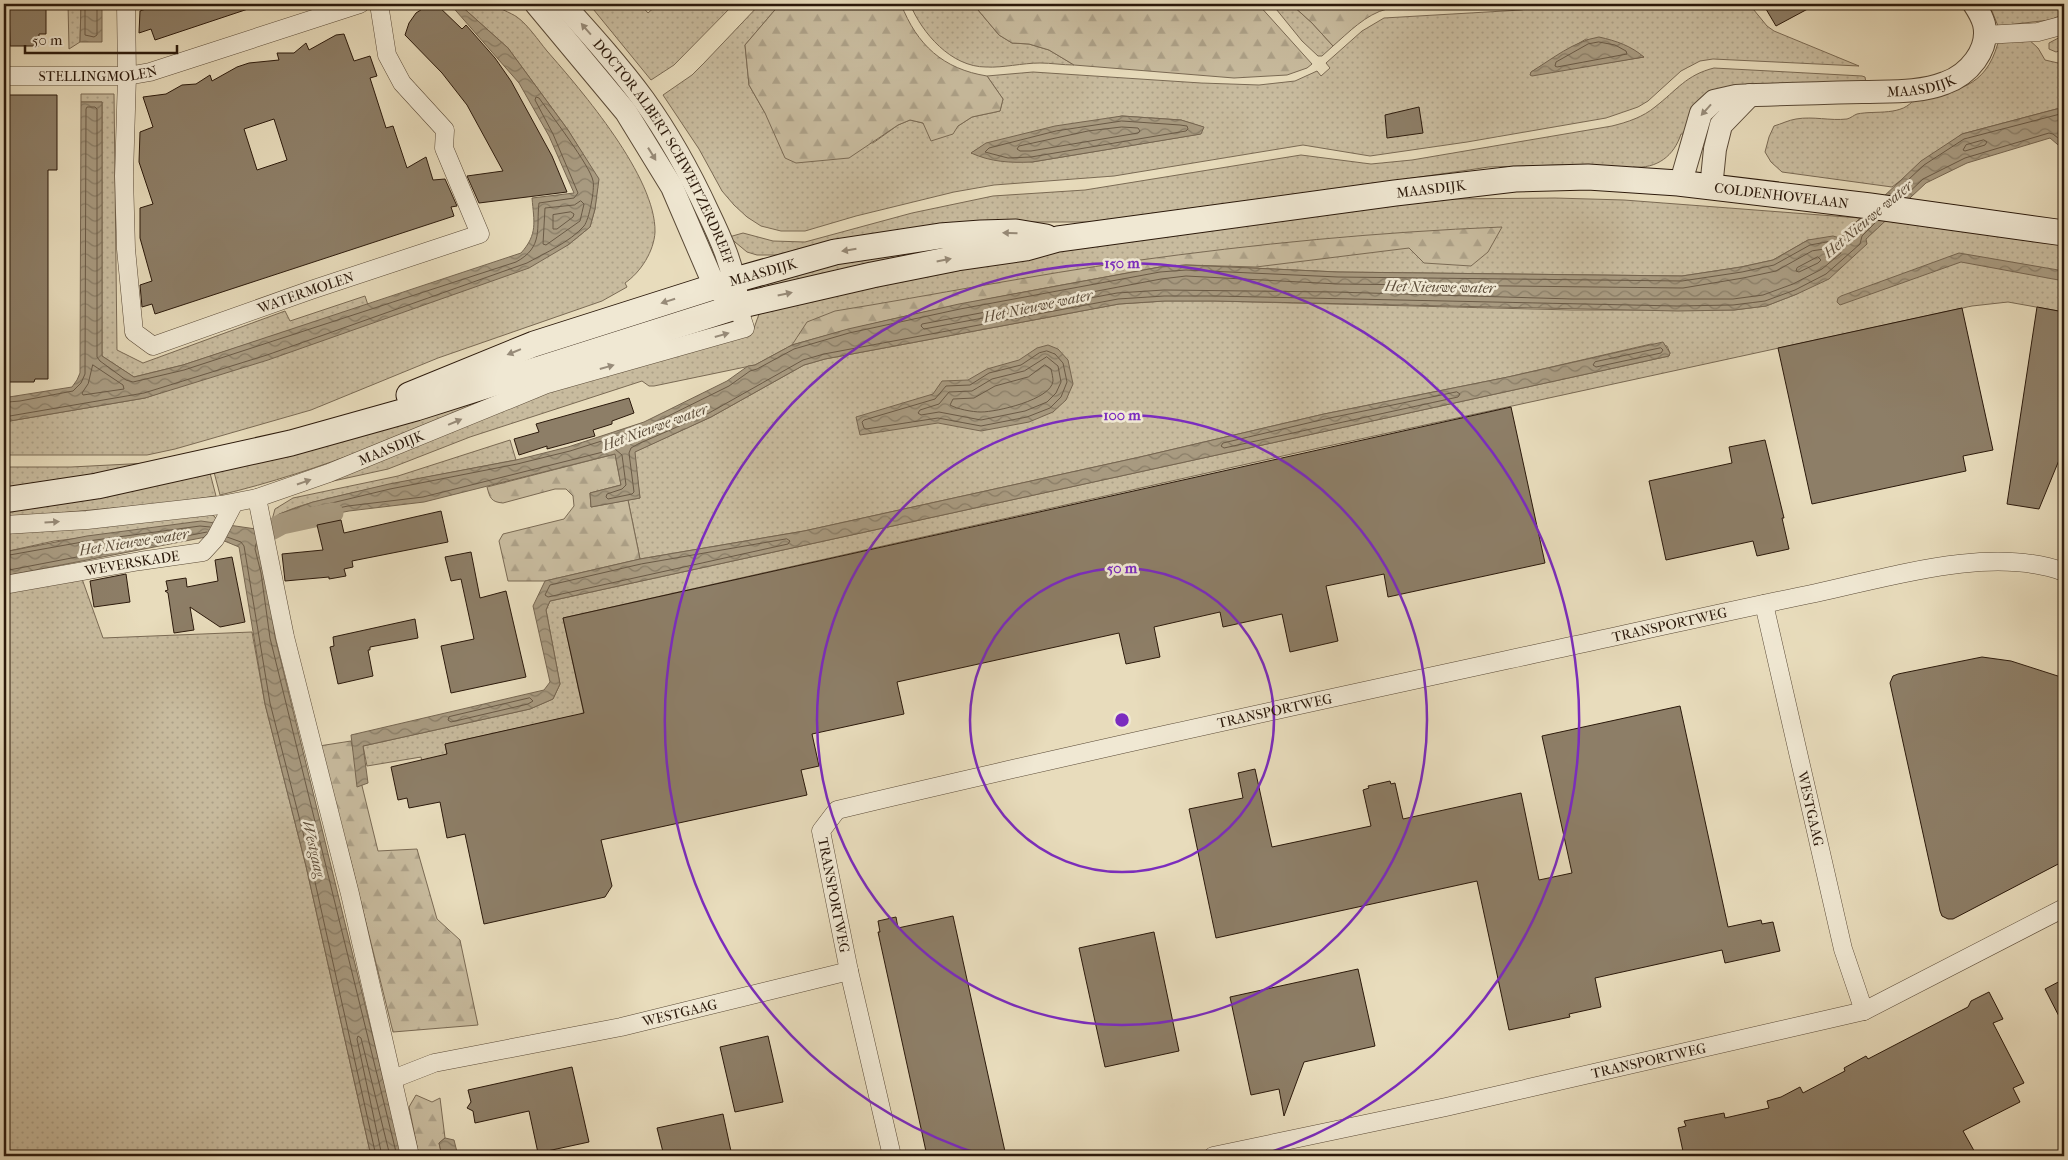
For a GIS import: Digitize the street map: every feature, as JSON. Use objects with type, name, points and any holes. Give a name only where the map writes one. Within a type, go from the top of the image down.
[{"type":"main road","name":"MAASDIJK","points":[[4,500],[97,486],[291,442],[416,408],[738,306],[956,258],[1026,248],[1058,239],[1395,193],[1515,179],[1588,177],[1678,183]]},
{"type":"main road","name":"COLDENHOVELAAN","points":[[1678,183],[1870,206],[2064,233]]},
{"type":"main road","name":"MAASDIJK","points":[[370,419],[413,392],[534,344],[725,283],[835,252],[940,236],[1016,232],[1058,239]]},
{"type":"street","points":[[126,4],[127,76]]},
{"type":"street","name":"STELLINGMOLEN","points":[[4,76],[127,76],[150,72],[360,4]]},
{"type":"street","name":"WATERMOLEN","points":[[127,76],[124,176],[126,249],[134,332],[153,346],[311,290],[480,234],[444,148],[445,130],[402,83],[388,56],[379,4]]},
{"type":"street","name":"DOCTOR ALBERT SCHWEITZERDREEF","points":[[536,4],[626,112],[672,186],[738,306]]},
{"type":"street","name":"DOCTOR ALBERT SCHWEITZERDREEF","points":[[563,4],[604,50],[643,100],[672,144],[718,233],[725,283]]},
{"type":"street","points":[[1974,4],[1984,25],[1984,35],[2038,32],[2064,25]]},
{"type":"street","name":"MAASDIJK","points":[[1678,183],[1683,175],[1701,113],[1714,101],[1736,96],[1913,89],[1945,84],[1963,74],[1973,64],[1982,48],[1984,35]]},
{"type":"street","points":[[1711,188],[1715,149],[1721,125],[1750,95]]},
{"type":"street","name":"MAASDIJK","points":[[4,525],[87,520],[228,504],[258,498],[329,473],[547,384],[745,328],[738,306]]},
{"type":"street","points":[[258,498],[285,637],[350,894],[410,1156]]},
{"type":"street","name":"WEVERSKADE","points":[[4,585],[203,552],[219,531],[228,504]]},
{"type":"street","name":"TRANSPORTWEG","points":[[892,1156],[849,971],[821,831],[837,810],[1007,770],[1951,564],[2000,562],[2048,566],[2064,572]]},
{"type":"street","name":"WESTGAAG","points":[[1764,604],[1843,949],[1864,1011]]},
{"type":"street","name":"TRANSPORTWEG","points":[[1213,1156],[1446,1107],[1864,1011],[2064,908]]},
{"type":"street","name":"WESTGAAG","points":[[393,1079],[434,1064],[621,1027],[849,971]]},
{"type":"green space","points":[[68,4],[81,4],[80,42],[69,49]]},
{"type":"green space","points":[[459,4],[489,4],[521,20],[597,111],[630,161],[643,186],[652,210],[655,232],[646,261],[625,283],[627,287],[602,301],[438,358],[311,410],[175,449],[147,455],[4,455],[4,422],[145,398],[568,245],[590,227],[595,209],[598,179],[568,130],[508,48]]},
{"type":"green space","points":[[589,4],[640,4],[648,13],[658,4],[734,4],[674,65],[651,80]]},
{"type":"green space","points":[[760,4],[780,4],[745,45],[749,85],[765,113],[873,143],[898,125],[910,120],[958,126],[972,117],[1000,111],[1003,99],[987,76],[1033,72],[1259,85],[1295,81],[1317,71],[1321,76],[1330,68],[1326,63],[1362,31],[1384,18],[1521,10],[1551,4],[1749,4],[1767,26],[1774,31],[1859,66],[1713,59],[1700,61],[1681,71],[1648,101],[1638,107],[1606,118],[1467,142],[1370,156],[1303,145],[1114,176],[994,185],[954,192],[856,216],[805,231],[781,231],[761,226],[734,205],[722,191],[699,149],[663,95],[692,75]],"holes":[[[1586,39],[1644,57],[1531,75],[1531,72]],[[1122,116],[1181,120],[1203,127],[1200,134],[1032,162],[971,153],[981,147]]]},
{"type":"green space","points":[[780,4],[901,4],[915,32],[934,53],[957,68],[987,76],[1003,99],[1000,111],[972,117],[958,126],[953,134],[931,141],[923,123],[910,120],[898,125],[849,158],[796,163],[785,158],[765,113],[749,85],[745,45]]},
{"type":"green space","points":[[910,4],[973,4],[999,35],[1012,43],[1029,44],[1049,50],[1074,65],[1040,63],[986,67],[961,61],[950,55],[930,37]]},
{"type":"green space","points":[[973,4],[1258,4],[1312,64],[1307,68],[1287,75],[1234,78],[1074,65],[1049,50],[1029,44],[1012,43],[999,35]]},
{"type":"green space","points":[[1272,4],[1291,4],[1333,46],[1322,56],[1318,56],[1302,41]]},
{"type":"green space","points":[[1291,4],[1453,4],[1379,11],[1358,24],[1333,46]]},
{"type":"green space","points":[[1989,4],[2064,4],[2064,14],[2050,20],[1998,26]]},
{"type":"green space","points":[[2064,35],[2064,49],[2056,52],[2049,49],[2049,43]]},
{"type":"green space","points":[[2027,38],[2038,48],[2045,60],[2058,63],[2064,61],[2064,107],[1962,134],[1892,187],[1782,172],[1771,162],[1765,152],[1774,126],[1796,119],[1847,119],[1857,114],[1888,112],[1903,108],[1915,98],[1956,90],[1977,79],[1992,58],[1998,43],[2007,39]]},
{"type":"green space","points":[[1714,68],[1862,76],[1865,77],[1866,83],[1734,85],[1717,90],[1684,134],[1681,134],[1669,155],[1650,166],[1633,167],[1632,169],[1559,165],[1489,167],[1109,222],[1002,222],[828,243],[776,255],[757,255],[747,252],[729,237],[743,233],[773,241],[805,242],[912,213],[993,196],[1085,190],[1301,155],[1371,164],[1412,160],[1612,126],[1645,114],[1689,79]]},
{"type":"green space","points":[[81,94],[114,94],[117,350],[143,363],[285,311],[290,321],[365,296],[368,305],[183,365],[134,377],[102,356],[102,102],[81,102]]},
{"type":"green space","points":[[1555,198],[1624,200],[1860,218],[1840,238],[1808,240],[1773,260],[1682,276],[1338,272],[1186,265],[1160,267],[848,329],[792,345],[755,365],[654,386],[649,386],[642,381],[470,437],[388,469],[306,487],[549,389],[753,331],[759,314],[949,265],[1372,206],[1450,199]]},
{"type":"green space","points":[[1885,221],[1924,223],[2064,242],[2064,312],[2008,302],[1972,306],[1296,453],[563,618],[585,719],[573,716],[445,744],[451,773],[425,778],[421,757],[367,766],[363,746],[530,709],[553,699],[560,684],[546,610],[550,601],[1669,356],[1670,353],[1667,346],[1651,344],[1508,377],[1324,414],[1140,457],[804,531],[640,559],[628,500],[640,498],[634,452],[711,417],[804,365],[825,359],[1119,304],[1164,301],[1572,310],[1734,310],[1766,306],[1797,294]]},
{"type":"green space","points":[[1502,227],[1488,252],[1471,266],[1424,263],[1409,248],[1256,267],[1186,265],[1160,267],[929,311],[792,345],[807,322],[835,311],[1058,272],[1271,244],[1363,235]]},
{"type":"green space","points":[[1018,241],[770,291],[766,278],[905,250]]},
{"type":"green space","points":[[512,389],[332,462],[220,495],[214,472]]},
{"type":"green space","points":[[510,440],[516,460],[410,480],[329,498],[296,507],[278,515],[272,520],[275,509],[293,498],[398,476]]},
{"type":"green space","points":[[615,454],[621,485],[590,493],[591,507],[628,500],[640,559],[545,581],[508,581],[499,541],[503,534],[564,519],[574,506],[573,496],[566,489],[555,489],[503,503],[492,499],[487,487]]},
{"type":"green space","points":[[149,463],[4,490],[4,467],[71,467]]},
{"type":"green space","points":[[210,473],[216,496],[168,503],[4,518],[4,510]]},
{"type":"green space","points":[[209,512],[215,517],[217,523],[54,541],[4,552],[4,530]]},
{"type":"green space","points":[[81,576],[103,638],[252,632],[265,704],[306,866],[371,1156],[4,1156],[4,588]]},
{"type":"green space","points":[[351,741],[378,851],[417,849],[437,919],[460,940],[478,1025],[393,1032],[350,858],[319,746]]},
{"type":"green space","points":[[416,1095],[432,1102],[440,1098],[445,1138],[439,1143],[442,1156],[419,1156],[409,1107]]},
{"type":"water","points":[[81,4],[102,4],[102,42],[80,42]]},
{"type":"water","points":[[443,4],[450,4],[444,9]]},
{"type":"water","points":[[450,4],[459,4],[508,48],[568,130],[599,179],[595,209],[590,227],[568,245],[529,268],[268,360],[145,398],[4,422],[4,394],[8,394],[9,397],[72,387],[80,373],[81,102],[102,102],[102,356],[134,377],[183,365],[521,253],[530,240],[534,227],[532,198],[574,193],[549,136],[519,83]]},
{"type":"water","points":[[1599,37],[1623,44],[1644,57],[1530,75],[1531,72],[1572,46]]},
{"type":"water","name":"Westgaag","points":[[2064,107],[2064,150],[2050,138],[1967,163],[1926,183],[1866,239],[1867,244],[1829,279],[1766,306],[1734,310],[1678,311],[1214,301],[1165,301],[1119,304],[825,359],[804,365],[711,417],[635,452],[640,498],[591,507],[590,493],[621,485],[615,454],[424,502],[349,511],[289,523],[282,531],[260,547],[266,572],[275,637],[402,1156],[371,1156],[306,866],[265,704],[239,547],[222,540],[206,537],[4,576],[4,552],[87,536],[201,521],[256,529],[258,534],[273,527],[272,520],[279,514],[313,502],[389,484],[516,460],[568,447],[644,422],[727,381],[748,366],[755,365],[792,345],[848,329],[959,304],[1160,267],[1186,265],[1338,272],[1682,276],[1773,260],[1808,240],[1833,236],[1840,238],[1921,161],[1962,134]]},
{"type":"water","points":[[1122,116],[1181,120],[1204,127],[1201,134],[1032,162],[1001,161],[971,153],[986,143],[1055,126]]},
{"type":"water","points":[[1959,253],[2064,271],[2064,281],[1961,262],[1840,305],[1837,302],[1841,296]]},
{"type":"water","points":[[1663,342],[1670,353],[1669,356],[550,601],[546,610],[560,684],[553,699],[530,709],[363,746],[368,783],[357,787],[351,735],[544,690],[550,682],[533,606],[545,581],[640,559],[804,531],[1140,457],[1324,414],[1508,377]]},
{"type":"water","points":[[1048,345],[1058,349],[1068,360],[1073,384],[1066,400],[1053,412],[1029,422],[981,431],[938,423],[860,435],[856,417],[933,394],[942,381],[968,380],[987,369],[1019,360],[1037,348]]},
{"type":"water","points":[[445,1138],[454,1140],[458,1156],[442,1156],[439,1143]]},
{"type":"building","points":[[9,4],[46,4],[46,34],[39,34],[39,46],[10,46]]},
{"type":"building","points":[[160,4],[253,4],[254,7],[155,40],[151,29],[139,33],[140,11]]},
{"type":"building","points":[[436,4],[462,29],[466,25],[495,58],[511,81],[552,156],[567,192],[479,203],[467,176],[503,171],[467,105],[442,73],[405,35],[409,23],[416,13],[427,6]]},
{"type":"building","points":[[1763,4],[1817,4],[1776,26]]},
{"type":"building","points":[[344,34],[354,61],[370,56],[377,76],[370,78],[386,128],[393,126],[407,168],[426,157],[433,180],[445,179],[457,206],[451,207],[454,216],[155,314],[152,304],[142,307],[140,285],[152,281],[140,238],[140,208],[153,204],[139,162],[140,132],[153,127],[143,97],[166,94],[182,85],[196,84],[210,75],[212,81],[237,67],[249,63],[279,60],[277,53],[294,53],[306,43],[309,50],[336,35]],"holes":[[[274,119],[287,160],[257,170],[244,129]]]},
{"type":"building","points":[[8,95],[57,95],[57,170],[48,170],[48,379],[35,379],[34,382],[9,382]]},
{"type":"building","points":[[1419,107],[1423,133],[1387,138],[1385,115]]},
{"type":"building","points":[[2037,307],[2064,312],[2064,448],[2039,509],[2007,504]]},
{"type":"building","points":[[1962,308],[1993,450],[1963,456],[1966,471],[1812,504],[1778,348]]},
{"type":"building","points":[[629,398],[634,413],[612,421],[612,424],[593,430],[595,436],[547,449],[547,446],[519,455],[514,439],[539,432],[536,424]]},
{"type":"building","points":[[1511,407],[1545,563],[1388,597],[1384,574],[1326,586],[1338,641],[1290,652],[1282,614],[1223,627],[1220,612],[1154,627],[1160,657],[1126,664],[1119,633],[897,682],[904,714],[812,734],[819,766],[801,770],[807,795],[601,840],[612,886],[605,897],[484,924],[465,834],[447,838],[440,802],[409,808],[407,798],[398,800],[391,767],[447,754],[445,744],[584,713],[563,618]]},
{"type":"building","points":[[1765,440],[1784,518],[1782,518],[1789,549],[1757,556],[1753,541],[1666,560],[1649,481],[1732,463],[1729,447]]},
{"type":"building","points":[[441,511],[448,542],[352,561],[353,567],[344,569],[346,576],[329,579],[329,577],[285,581],[282,554],[323,550],[317,525],[341,520],[344,533]]},
{"type":"building","points":[[471,552],[480,598],[506,591],[526,677],[451,693],[441,646],[474,639],[461,579],[451,581],[445,557]]},
{"type":"building","points":[[232,557],[245,622],[220,627],[190,607],[194,630],[174,633],[168,593],[165,591],[168,590],[166,581],[186,578],[187,587],[218,581],[215,560]]},
{"type":"building","points":[[126,574],[130,602],[94,607],[90,581]]},
{"type":"building","points":[[415,619],[418,638],[370,647],[370,650],[368,650],[373,676],[338,684],[330,647],[334,646],[333,637]]},
{"type":"building","points":[[1982,657],[2011,661],[2064,678],[2064,861],[1953,919],[1948,919],[1942,916],[1940,911],[1890,683],[1893,676],[1898,674]]},
{"type":"building","points":[[1680,706],[1728,927],[1761,920],[1762,924],[1773,922],[1780,951],[1725,963],[1722,950],[1595,978],[1601,1007],[1569,1014],[1570,1017],[1509,1030],[1477,881],[1216,938],[1189,809],[1243,798],[1238,773],[1255,769],[1272,847],[1371,826],[1363,790],[1369,788],[1368,786],[1390,781],[1391,784],[1395,783],[1403,819],[1521,793],[1539,880],[1572,873],[1542,736]]},
{"type":"building","points":[[953,916],[1006,1156],[927,1156],[878,932],[880,932],[878,921],[896,917],[898,928]]},
{"type":"building","points":[[1154,932],[1179,1051],[1105,1067],[1079,948]]},
{"type":"building","points":[[1358,969],[1375,1046],[1304,1062],[1284,1116],[1279,1089],[1251,1095],[1230,997]]},
{"type":"building","points":[[2064,979],[2064,1026],[2045,989]]},
{"type":"building","points":[[1989,992],[2003,1019],[1993,1023],[2024,1083],[2013,1088],[2020,1102],[1963,1131],[1977,1156],[1684,1156],[1678,1128],[1686,1126],[1684,1121],[1724,1113],[1725,1118],[1769,1108],[1767,1101],[1781,1097],[1800,1087],[1803,1093],[1845,1071],[1844,1068],[1866,1056],[1868,1059],[1968,1007],[1971,1001]]},
{"type":"building","points":[[768,1036],[783,1102],[735,1112],[720,1047]]},
{"type":"building","points":[[572,1067],[589,1142],[538,1153],[529,1111],[475,1123],[473,1111],[467,1108],[471,1102],[468,1090]]},
{"type":"building","points":[[723,1114],[732,1156],[664,1156],[657,1128]]},
{"type":"waterway","name":"Het Nieuwe water","points":[[269,531],[282,524],[333,513]]}]
